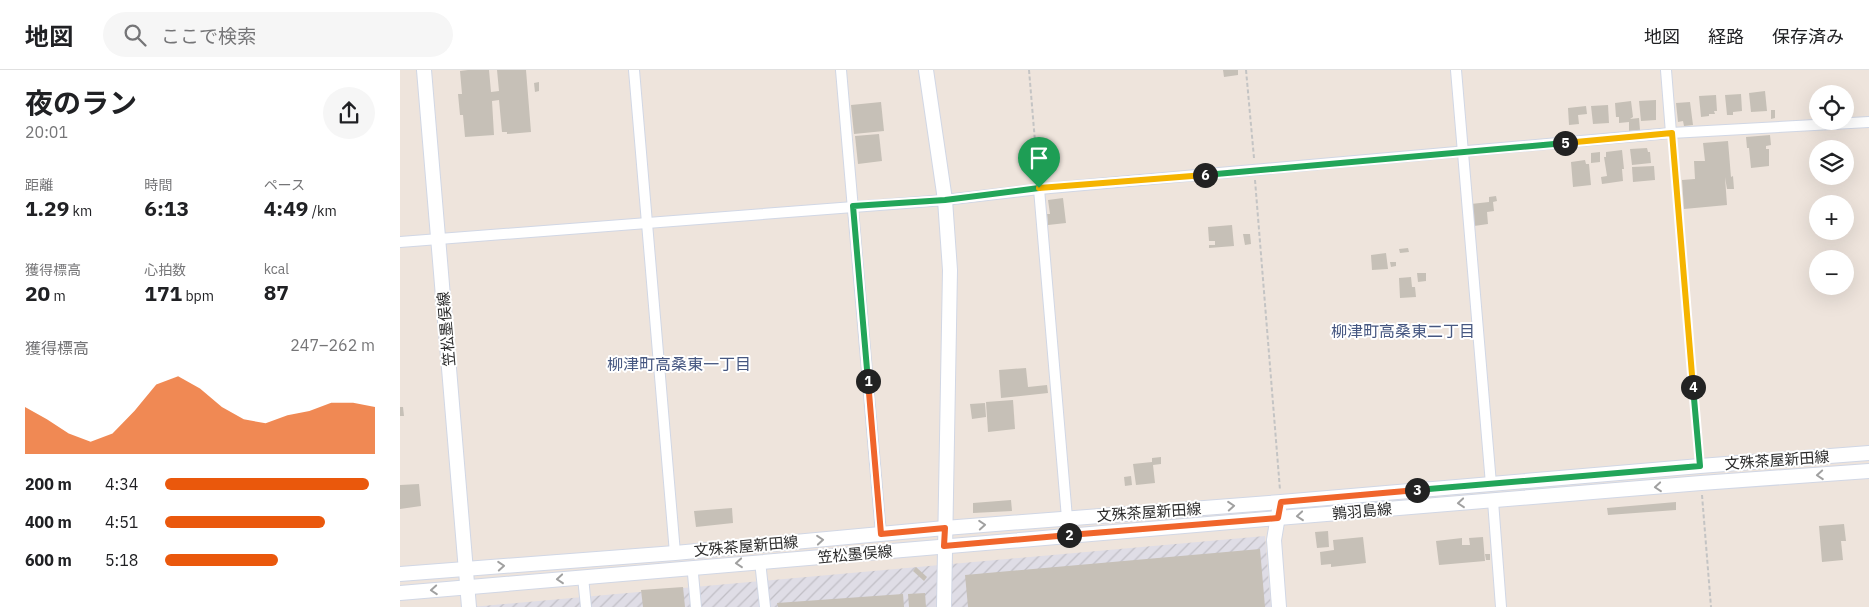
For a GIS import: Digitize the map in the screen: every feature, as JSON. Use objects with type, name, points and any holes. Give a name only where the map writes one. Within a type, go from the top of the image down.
[{"type":"main road","name":"笠松墨俣線","points":[[424,70],[469,607]]},
{"type":"main road","points":[[926,70],[945,200],[950,270],[944,607]]},
{"type":"main road","name":"文殊茶屋新田線","points":[[400,574],[675,553],[945,528],[1869,453]]},
{"type":"main road","name":"鶉羽島線","points":[[944,546],[1701,483],[1869,471]]},
{"type":"main road","points":[[1279,607],[1274,540],[1281,502]]},
{"type":"main road","name":"笠松墨俣線","points":[[467,588],[944,546]]},
{"type":"main road","points":[[400,593],[467,588]]},
{"type":"street","points":[[634,70],[675,553]]},
{"type":"street","points":[[841,70],[881,534]]},
{"type":"street","points":[[1456,70],[1491,484]]},
{"type":"street","points":[[1666,70],[1672,133]]},
{"type":"street","points":[[400,242],[945,200],[1039,188],[1672,133],[1869,122]]},
{"type":"street","points":[[1039,188],[1067,518]]},
{"type":"street","points":[[1493,500],[1501,607]]},
{"type":"street","points":[[760,561],[765,607]]},
{"type":"street","points":[[693,574],[696,607]]},
{"type":"street","points":[[583,577],[586,607]]},
{"type":"path","points":[[1030,70],[1039,188]]},
{"type":"path","points":[[1246,70],[1281,502]]},
{"type":"path","points":[[1672,133],[1700,466]]},
{"type":"path","points":[[1701,483],[1711,607]]},
{"type":"shaded area","points":[[1265,536],[1271,607],[471,607]]},
{"type":"building","points":[[489,70],[491,92],[499,91],[497,70],[526,70],[531,132],[507,134],[507,132],[502,132],[499,100],[492,101],[494,135],[465,137],[463,115],[460,115],[458,94],[462,94],[460,71]]},
{"type":"building","points":[[1223,70],[1238,70],[1238,75],[1224,77]]},
{"type":"building","points":[[539,82],[539,91],[535,92],[534,83]]},
{"type":"building","points":[[1765,91],[1767,111],[1751,112],[1749,93]]},
{"type":"building","points":[[1741,94],[1742,111],[1733,112],[1733,115],[1727,115],[1725,95]]},
{"type":"building","points":[[1716,95],[1717,111],[1714,111],[1715,114],[1701,117],[1699,96]]},
{"type":"building","points":[[1656,100],[1656,120],[1641,121],[1639,101]]},
{"type":"building","points":[[1631,101],[1633,117],[1630,119],[1639,118],[1640,130],[1629,131],[1629,122],[1619,123],[1619,117],[1616,117],[1615,103]]},
{"type":"building","points":[[881,102],[884,131],[854,134],[851,105]]},
{"type":"building","points":[[1690,102],[1693,125],[1684,126],[1683,121],[1678,122],[1676,103]]},
{"type":"building","points":[[1608,105],[1609,123],[1593,124],[1591,106]]},
{"type":"building","points":[[1586,106],[1587,114],[1578,115],[1579,124],[1569,125],[1568,108]]},
{"type":"building","points":[[1771,110],[1775,110],[1775,118],[1771,119]]},
{"type":"building","points":[[879,134],[882,161],[858,164],[855,136]]},
{"type":"building","points":[[1770,135],[1771,145],[1766,146],[1766,149],[1769,149],[1769,166],[1751,168],[1746,137]]},
{"type":"building","points":[[1728,141],[1734,189],[1727,189],[1725,177],[1727,205],[1684,209],[1682,180],[1695,179],[1694,161],[1705,161],[1703,143]]},
{"type":"building","points":[[1647,148],[1648,152],[1650,152],[1651,163],[1632,165],[1630,149]]},
{"type":"building","points":[[1622,150],[1623,181],[1602,184],[1601,177],[1607,176],[1604,157],[1606,157],[1606,152]]},
{"type":"building","points":[[1600,152],[1600,162],[1591,163],[1591,153]]},
{"type":"building","points":[[1585,160],[1586,164],[1589,164],[1591,185],[1573,187],[1571,162]]},
{"type":"building","points":[[1654,166],[1655,180],[1633,182],[1632,167]]},
{"type":"building","points":[[1496,196],[1497,201],[1493,202],[1494,211],[1487,212],[1488,224],[1474,226],[1471,204],[1489,202],[1489,197]]},
{"type":"building","points":[[1063,198],[1066,223],[1048,225],[1047,214],[1050,214],[1048,200]]},
{"type":"building","points":[[1232,225],[1234,246],[1209,248],[1209,245],[1215,245],[1215,241],[1209,241],[1208,227]]},
{"type":"building","points":[[1243,234],[1250,234],[1251,244],[1245,245]]},
{"type":"building","points":[[1408,248],[1409,252],[1400,253],[1399,249]]},
{"type":"building","points":[[1386,253],[1388,269],[1372,270],[1371,255]]},
{"type":"building","points":[[1390,262],[1396,262],[1396,266],[1391,267]]},
{"type":"building","points":[[1417,273],[1426,273],[1426,281],[1418,282]]},
{"type":"building","points":[[1411,277],[1416,297],[1400,298],[1399,278]]},
{"type":"building","points":[[1026,368],[1028,387],[1047,385],[1048,393],[1001,398],[999,370]]},
{"type":"building","points":[[1013,400],[1015,429],[988,432],[986,402]]},
{"type":"building","points":[[985,403],[986,417],[972,419],[970,404]]},
{"type":"building","points":[[400,407],[403,407],[404,416],[400,416]]},
{"type":"building","points":[[1161,457],[1161,464],[1153,465],[1155,483],[1136,485],[1133,464],[1152,462],[1152,458]]},
{"type":"building","points":[[1131,476],[1132,485],[1125,486],[1124,477]]},
{"type":"building","points":[[419,484],[421,506],[400,509],[400,485]]},
{"type":"building","points":[[1011,500],[1012,511],[973,513],[973,503]]},
{"type":"building","points":[[1676,502],[1676,510],[1608,515],[1607,508]]},
{"type":"building","points":[[732,508],[733,523],[696,527],[694,511]]},
{"type":"building","points":[[1844,524],[1846,541],[1841,541],[1843,560],[1822,562],[1819,526]]},
{"type":"building","points":[[1328,531],[1329,547],[1317,548],[1315,532]]},
{"type":"building","points":[[1363,537],[1366,563],[1331,567],[1331,564],[1321,565],[1320,552],[1334,550],[1333,540]]},
{"type":"building","points":[[1483,537],[1485,561],[1439,565],[1436,541],[1462,538],[1462,545],[1470,545],[1469,538]]},
{"type":"building","points":[[1260,549],[1265,607],[968,607],[965,575]]},
{"type":"building","points":[[1485,554],[1490,554],[1490,560],[1486,560]]},
{"type":"building","points":[[916,567],[927,577],[924,581],[913,571]]},
{"type":"building","points":[[683,587],[685,607],[643,607],[641,590]]},
{"type":"building","points":[[925,593],[926,607],[909,607],[908,594]]},
{"type":"building","points":[[903,594],[904,607],[778,607],[777,603]]},
{"type":"district","name":"柳津町高桑東二丁目","points":[[1403,331]]},
{"type":"district","name":"柳津町高桑東一丁目","points":[[679,364]]},
{"type":"route","points":[[1672,133],[1700,466],[1281,502],[1278,518],[944,546],[945,528],[881,534],[853,206],[945,200],[1039,188],[1672,133]]}]
